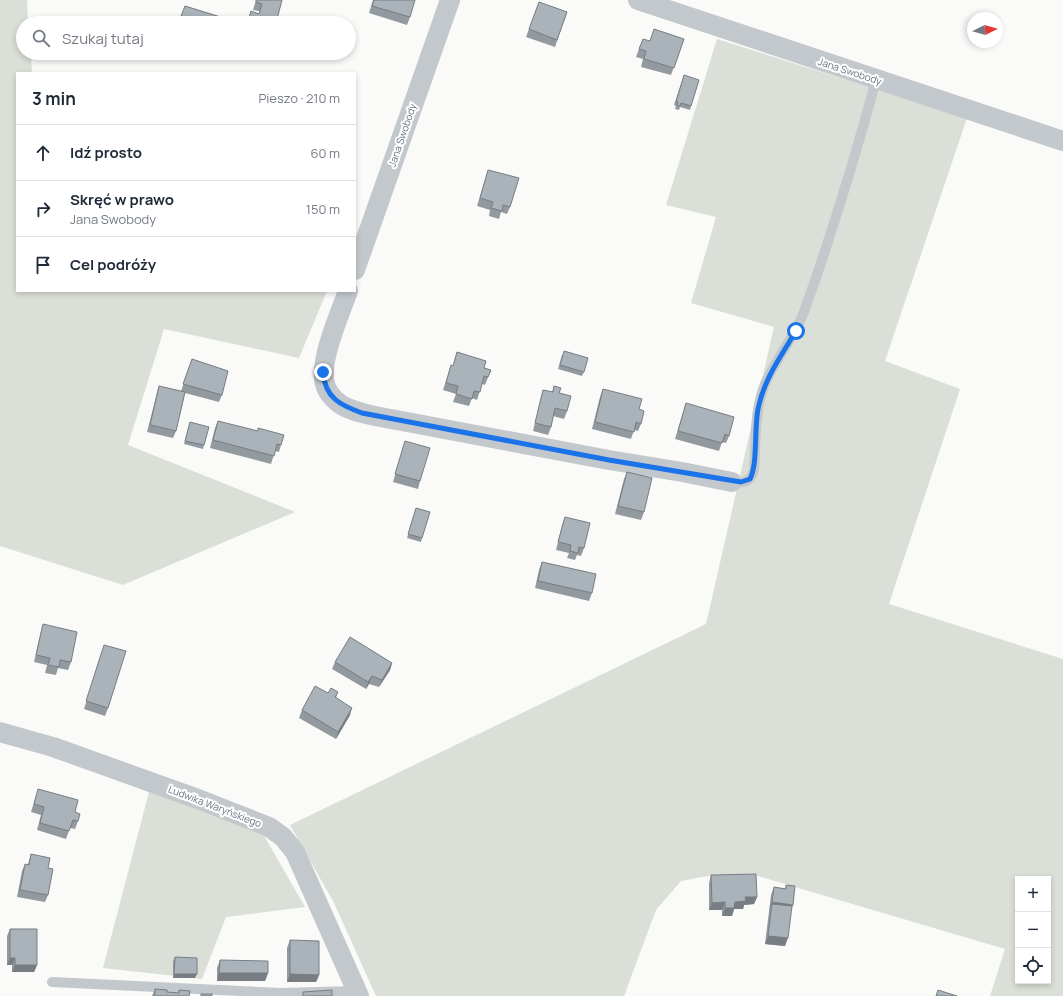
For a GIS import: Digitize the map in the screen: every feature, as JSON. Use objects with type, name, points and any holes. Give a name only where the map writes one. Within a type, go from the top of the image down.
[{"type":"street","name":"Jana Swobody","points":[[356,267],[450,0]]},
{"type":"street","name":"Jana Swobody","points":[[638,0],[1063,141]]},
{"type":"street","points":[[348,292],[326,354],[323,372],[326,387],[330,394],[341,405],[375,416],[732,482]]},
{"type":"street","name":"Ludwika Waryńskiego","points":[[0,732],[53,747],[198,799],[268,827],[283,837],[295,852],[358,993]]},
{"type":"lane","points":[[732,482],[746,481],[752,476],[757,418],[762,391],[773,368],[800,321],[854,156],[876,80]]},
{"type":"lane","points":[[52,982],[281,993],[358,993]]},
{"type":"shaded area","points":[[0,0],[27,0],[28,16],[16,16],[16,60],[31,60],[32,72],[16,72],[16,292],[327,292],[299,358],[164,329],[128,445],[295,512],[123,585],[0,546]]},
{"type":"shaded area","points":[[717,39],[967,118],[885,361],[960,389],[889,604],[1063,659],[1063,996],[990,996],[1005,949],[751,874],[718,874],[681,881],[656,910],[624,996],[376,996],[334,903],[290,825],[706,624],[774,327],[691,303],[716,217],[666,205]]},
{"type":"shaded area","points":[[150,788],[263,834],[305,907],[226,917],[202,979],[103,968]]},
{"type":"building","points":[[256,0],[282,0],[278,16],[250,16],[251,11],[259,14],[262,4],[256,2]]},
{"type":"building","points":[[374,0],[415,0],[410,17],[372,6]]},
{"type":"building","points":[[539,2],[567,12],[557,40],[529,29]]},
{"type":"building","points":[[185,6],[217,16],[181,16]]},
{"type":"building","points":[[654,29],[684,39],[674,68],[644,59],[646,51],[639,49],[643,39],[650,41]]},
{"type":"building","points":[[684,75],[699,80],[691,106],[681,103],[680,106],[677,105],[678,102],[676,102]]},
{"type":"building","points":[[488,170],[519,178],[510,207],[503,205],[502,211],[491,208],[493,202],[480,198]]},
{"type":"building","points":[[564,351],[588,358],[584,372],[560,365]]},
{"type":"building","points":[[457,352],[486,361],[484,368],[491,370],[488,377],[484,376],[480,392],[474,391],[472,399],[456,394],[458,386],[446,383],[451,365],[453,366]]},
{"type":"building","points":[[192,359],[228,371],[222,395],[183,384]]},
{"type":"building","points":[[159,386],[185,392],[176,431],[150,425]]},
{"type":"building","points":[[554,386],[561,388],[559,393],[571,396],[567,411],[555,408],[551,427],[535,423],[543,390],[553,392]]},
{"type":"building","points":[[603,389],[642,399],[639,409],[644,411],[641,424],[636,422],[634,432],[595,422]]},
{"type":"building","points":[[686,403],[734,417],[729,436],[725,434],[722,443],[678,431]]},
{"type":"building","points":[[218,421],[258,431],[258,428],[284,435],[281,445],[277,444],[274,456],[213,440]]},
{"type":"building","points":[[190,422],[209,427],[204,445],[185,441]]},
{"type":"building","points":[[405,441],[430,448],[420,481],[395,474]]},
{"type":"building","points":[[627,472],[652,478],[644,512],[618,506]]},
{"type":"building","points":[[416,508],[430,512],[422,538],[408,534]]},
{"type":"building","points":[[565,517],[590,523],[584,548],[579,547],[578,553],[570,551],[571,545],[558,542]]},
{"type":"building","points":[[542,562],[596,574],[592,593],[538,581]]},
{"type":"building","points":[[43,624],[77,632],[71,662],[60,660],[59,667],[48,665],[50,658],[36,655]]},
{"type":"building","points":[[350,637],[392,663],[382,680],[372,676],[368,682],[335,662]]},
{"type":"building","points":[[104,645],[126,651],[108,708],[86,701]]},
{"type":"building","points":[[315,686],[328,693],[331,688],[338,692],[335,697],[352,708],[338,732],[302,710]]},
{"type":"building","points":[[38,789],[78,800],[75,812],[80,814],[78,821],[73,820],[69,831],[40,823],[44,807],[34,804]]},
{"type":"building","points":[[31,854],[50,858],[48,868],[53,869],[48,895],[20,890],[25,864],[29,865]]},
{"type":"building","points":[[756,874],[757,897],[745,897],[746,901],[735,902],[734,908],[725,908],[725,902],[712,903],[711,875]]},
{"type":"building","points":[[786,885],[795,886],[793,905],[772,902],[774,887],[786,889]]},
{"type":"building","points":[[772,904],[792,906],[788,938],[768,936]]},
{"type":"building","points":[[10,929],[37,929],[37,965],[15,965],[15,958],[10,958]]},
{"type":"building","points":[[290,940],[319,941],[319,975],[290,974]]},
{"type":"building","points":[[175,957],[197,958],[197,974],[174,974]]},
{"type":"building","points":[[220,960],[268,961],[268,973],[219,973]]},
{"type":"building","points":[[155,989],[179,993],[179,990],[190,991],[189,996],[155,996]]},
{"type":"building","points":[[332,990],[332,996],[303,996],[303,992]]},
{"type":"building","points":[[938,990],[957,996],[936,996]]},
{"type":"building","points":[[201,994],[212,994],[212,996],[201,996]]},
{"type":"route","points":[[323,372],[326,387],[334,399],[341,405],[362,413],[548,449],[732,482],[741,482],[750,479],[754,470],[757,418],[762,391],[773,368],[796,331]]}]
